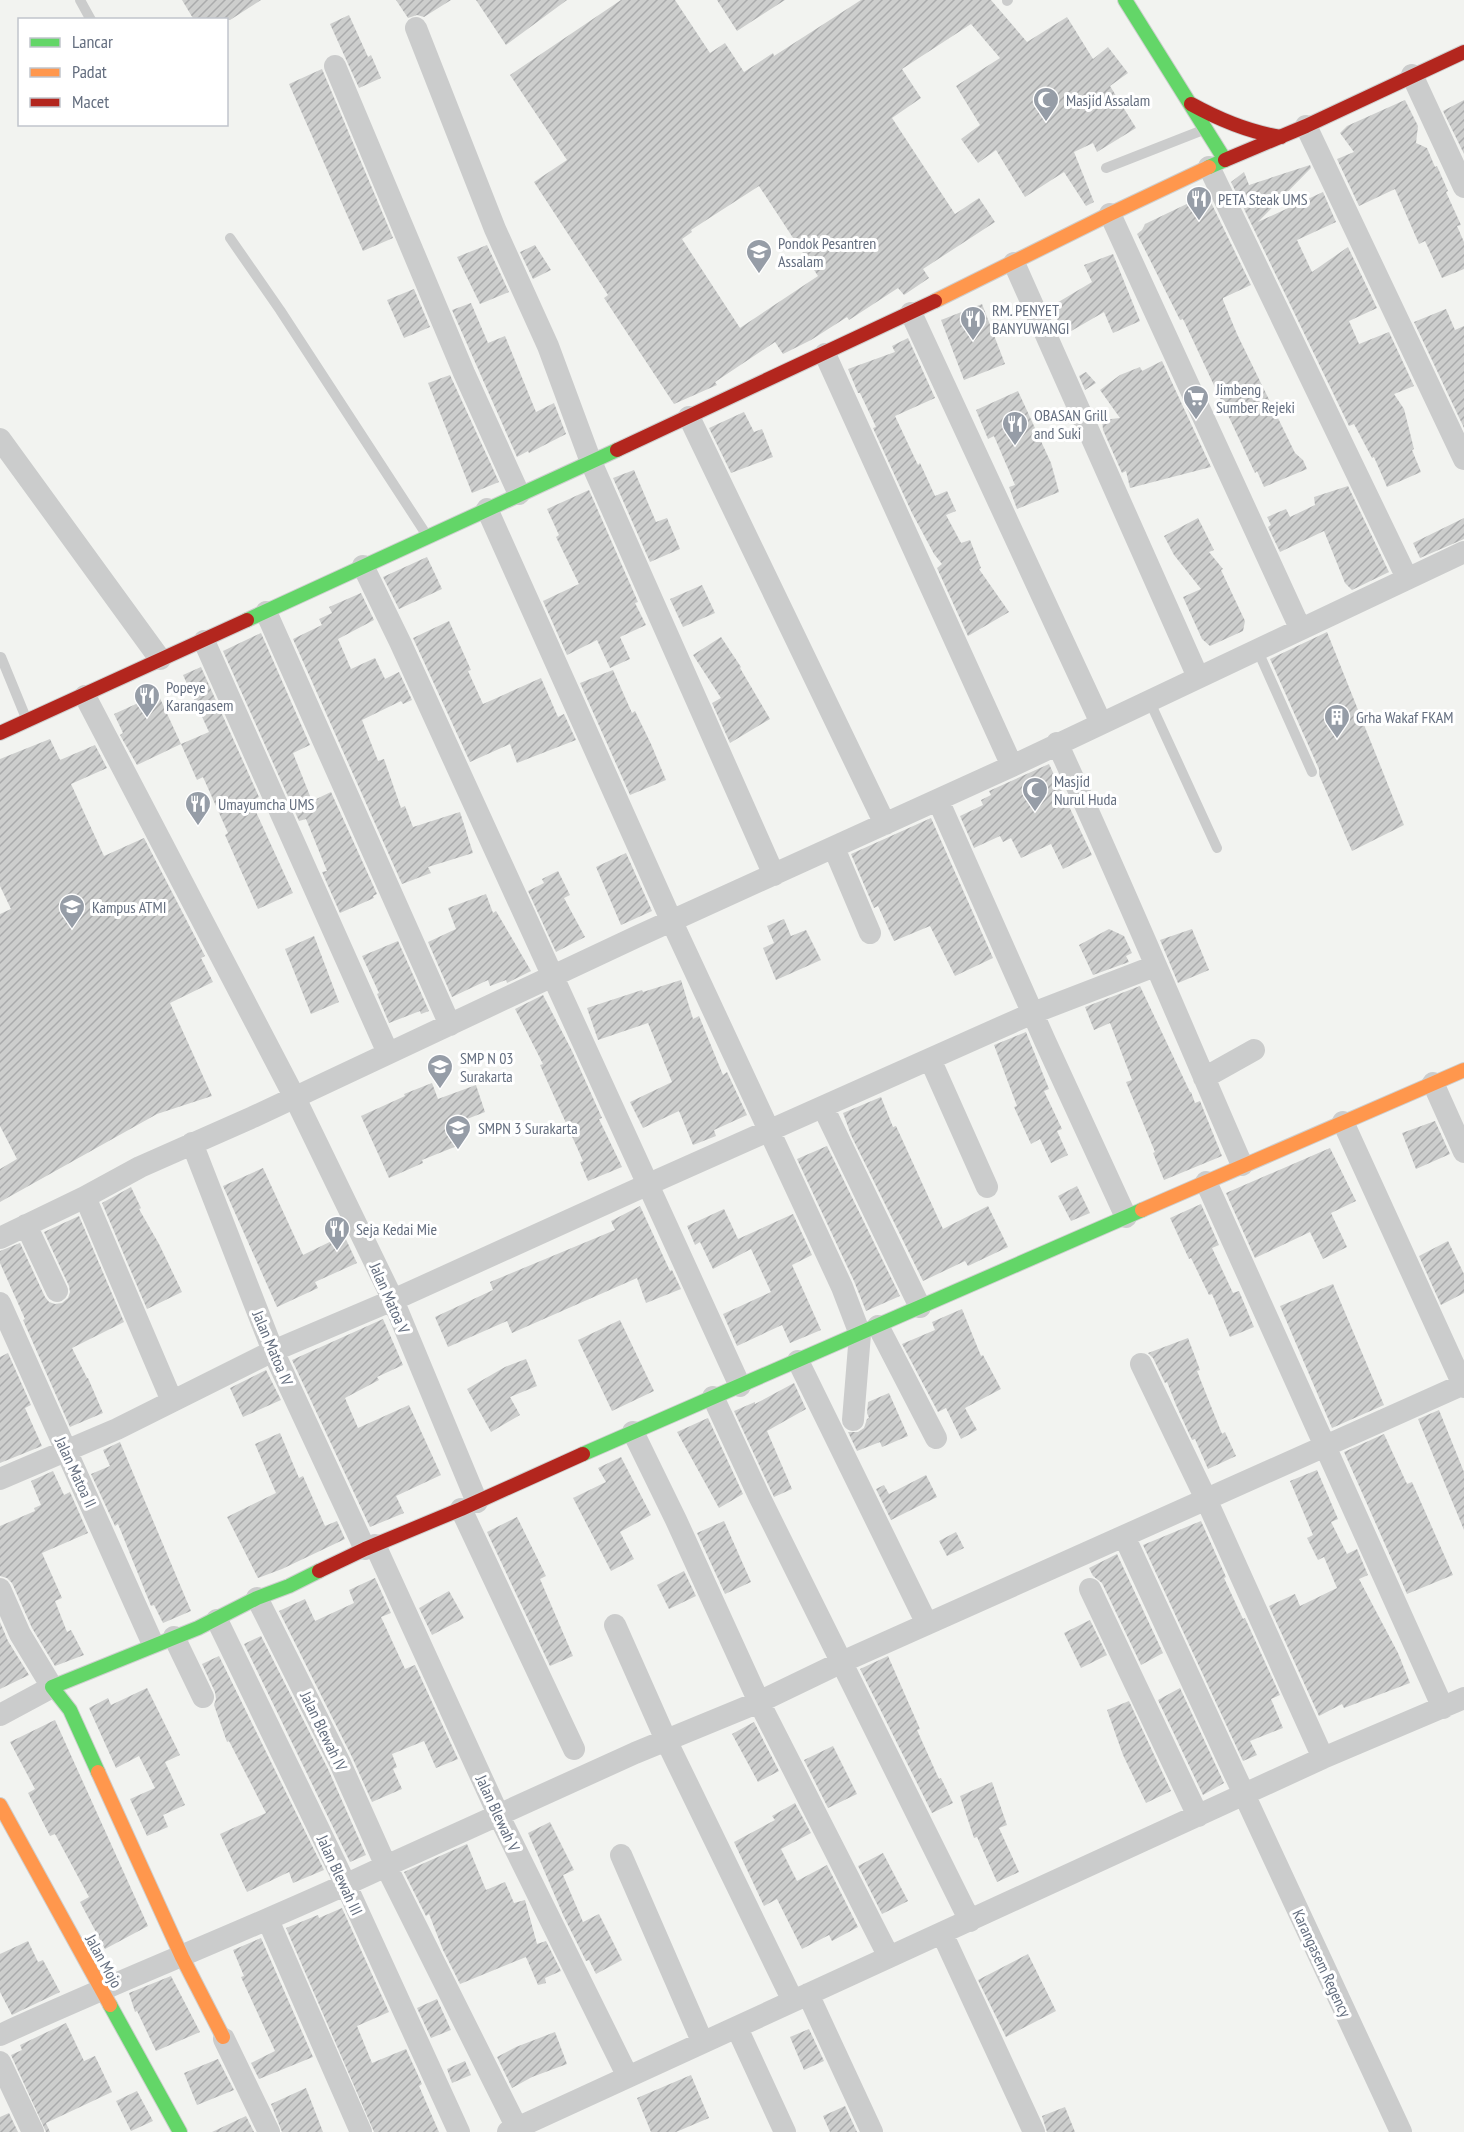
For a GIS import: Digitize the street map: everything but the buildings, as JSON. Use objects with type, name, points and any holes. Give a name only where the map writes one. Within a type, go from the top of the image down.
[{"type":"street","points":[[1125,0],[1206,129],[1217,164],[1407,578]]},
{"type":"street","points":[[416,28],[495,229],[548,346],[591,462],[774,875]]},
{"type":"street","points":[[0,733],[85,696],[160,659],[204,641],[825,354],[1110,214],[1464,52]]},
{"type":"street","points":[[335,66],[464,373],[519,494]]},
{"type":"street","points":[[1412,75],[1464,187]]},
{"type":"street","points":[[1190,103],[1223,122],[1248,131],[1281,137]]},
{"type":"street","points":[[1306,126],[1464,459]]},
{"type":"street","points":[[1110,214],[1300,628]]},
{"type":"street","points":[[1014,263],[1198,676]]},
{"type":"street","points":[[911,313],[1101,723]]},
{"type":"street","points":[[825,354],[1012,766]]},
{"type":"street","points":[[689,417],[885,824]]},
{"type":"street","points":[[0,439],[160,659]]},
{"type":"street","points":[[487,509],[768,1131],[869,1330],[936,1438]]},
{"type":"street","points":[[0,1238],[85,1197],[140,1167],[295,1098],[636,937],[1012,766],[1464,552]]},
{"type":"street","points":[[363,566],[409,661],[740,1386]]},
{"type":"street","points":[[266,612],[450,1025]]},
{"type":"street","points":[[204,641],[388,1053]]},
{"type":"street","name":"Jalan Matoa V","points":[[85,696],[295,1098],[393,1300],[469,1506],[574,1749]]},
{"type":"street","points":[[1057,743],[1101,838],[1242,1165]]},
{"type":"street","points":[[938,800],[1126,1217]]},
{"type":"street","points":[[834,848],[870,933]]},
{"type":"street","points":[[0,1479],[117,1429],[273,1352],[1033,1013],[1155,966]]},
{"type":"street","points":[[1204,1078],[1254,1050]]},
{"type":"street","points":[[930,1059],[987,1187]]},
{"type":"street","points":[[0,1715],[52,1687],[217,1620],[257,1598],[289,1586],[370,1547],[469,1506],[1242,1165],[1464,1070]]},
{"type":"street","points":[[1433,1083],[1464,1152]]},
{"type":"street","points":[[823,1107],[920,1307]]},
{"type":"street","points":[[0,2035],[86,1995],[268,1920],[1464,1385],[1342,1122]]},
{"type":"street","name":"Jalan Matoa IV","points":[[192,1143],[273,1352],[370,1547]]},
{"type":"street","points":[[1206,1182],[1443,1708]]},
{"type":"street","points":[[85,1197],[172,1401]]},
{"type":"street","points":[[26,1226],[57,1291]]},
{"type":"street","name":"Jalan Matoa II","points":[[0,1303],[102,1528],[163,1640],[203,1697]]},
{"type":"street","points":[[853,1420],[869,1330]]},
{"type":"street","points":[[798,1361],[927,1624]]},
{"type":"street","points":[[1141,1364],[1206,1499],[1323,1758]]},
{"type":"street","points":[[713,1397],[759,1496],[970,1921]]},
{"type":"street","points":[[633,1432],[759,1702],[889,1957]]},
{"type":"street","name":"Karangasem Regency","points":[[1124,1536],[1401,2132]]},
{"type":"street","name":"Jalan Blewah V","points":[[370,1547],[628,2077]]},
{"type":"street","points":[[0,1589],[20,1634],[52,1687],[70,1710],[182,1957],[270,2132]]},
{"type":"street","points":[[1090,1589],[1198,1816]]},
{"type":"street","name":"Jalan Blewah IV","points":[[257,1598],[335,1754],[512,2130]]},
{"type":"street","name":"Jalan Blewah III","points":[[217,1620],[346,1885],[459,2132]]},
{"type":"street","points":[[615,1625],[666,1740],[872,2132]]},
{"type":"street","points":[[512,2130],[1323,1758],[1464,1698]]},
{"type":"street","name":"Jalan Mojo","points":[[0,1805],[180,2132]]},
{"type":"street","points":[[621,1855],[702,2041]]},
{"type":"street","points":[[268,1920],[361,2132]]},
{"type":"street","points":[[942,1933],[1034,2132]]},
{"type":"street","points":[[737,2028],[785,2132]]},
{"type":"street","points":[[0,2062],[33,2132]]},
{"type":"lane","points":[[80,0],[90,18]]},
{"type":"lane","points":[[1106,168],[1206,129]]},
{"type":"lane","points":[[230,238],[428,536]]},
{"type":"lane","points":[[1257,649],[1312,772]]},
{"type":"lane","points":[[1,657],[27,721]]},
{"type":"lane","points":[[1149,700],[1217,848]]},
{"type":"traffic: fast","points":[[1125,0],[1225,160],[1209,167]]},
{"type":"traffic: fast","points":[[247,620],[617,450]]},
{"type":"traffic: fast","points":[[583,1454],[1142,1210]]},
{"type":"traffic: fast","points":[[98,1772],[70,1710],[52,1687],[198,1628],[257,1598],[319,1571]]},
{"type":"traffic: fast","points":[[110,2005],[180,2132]]},
{"type":"traffic: slow","points":[[935,301],[1209,167]]},
{"type":"traffic: slow","points":[[1142,1210],[1464,1070]]},
{"type":"traffic: slow","points":[[98,1772],[182,1957],[223,2037]]},
{"type":"traffic: slow","points":[[0,1805],[110,2005]]},
{"type":"traffic: jam","points":[[1225,160],[1306,126],[1464,52]]},
{"type":"traffic: jam","points":[[1191,104],[1234,125],[1281,137]]},
{"type":"traffic: jam","points":[[617,450],[935,301]]},
{"type":"traffic: jam","points":[[0,733],[247,620]]},
{"type":"traffic: jam","points":[[319,1571],[583,1454]]},
{"type":"place","name":"Masjid Assalam","points":[[1046,123]]},
{"type":"place","name":"PETA Steak UMS","points":[[1199,222]]},
{"type":"place","name":"Pondok Pesantren Assalam","points":[[759,275]]},
{"type":"place","name":"RM. PENYET BANYUWANGI","points":[[973,342]]},
{"type":"place","name":"Jimbeng Sumber Rejeki","points":[[1196,421]]},
{"type":"place","name":"OBASAN Grill and Suki","points":[[1015,447]]},
{"type":"place","name":"Popeye Karangasem","points":[[147,719]]},
{"type":"place","name":"Grha Wakaf FKAM","points":[[1337,740]]},
{"type":"place","name":"Masjid Nurul Huda","points":[[1035,813]]},
{"type":"place","name":"Umayumcha UMS","points":[[198,827]]},
{"type":"place","name":"Kampus ATMI","points":[[72,930]]},
{"type":"place","name":"SMP N 03 Surakarta","points":[[440,1090]]},
{"type":"place","name":"SMPN 3 Surakarta","points":[[458,1151]]},
{"type":"place","name":"Seja Kedai Mie","points":[[337,1252]]}]
